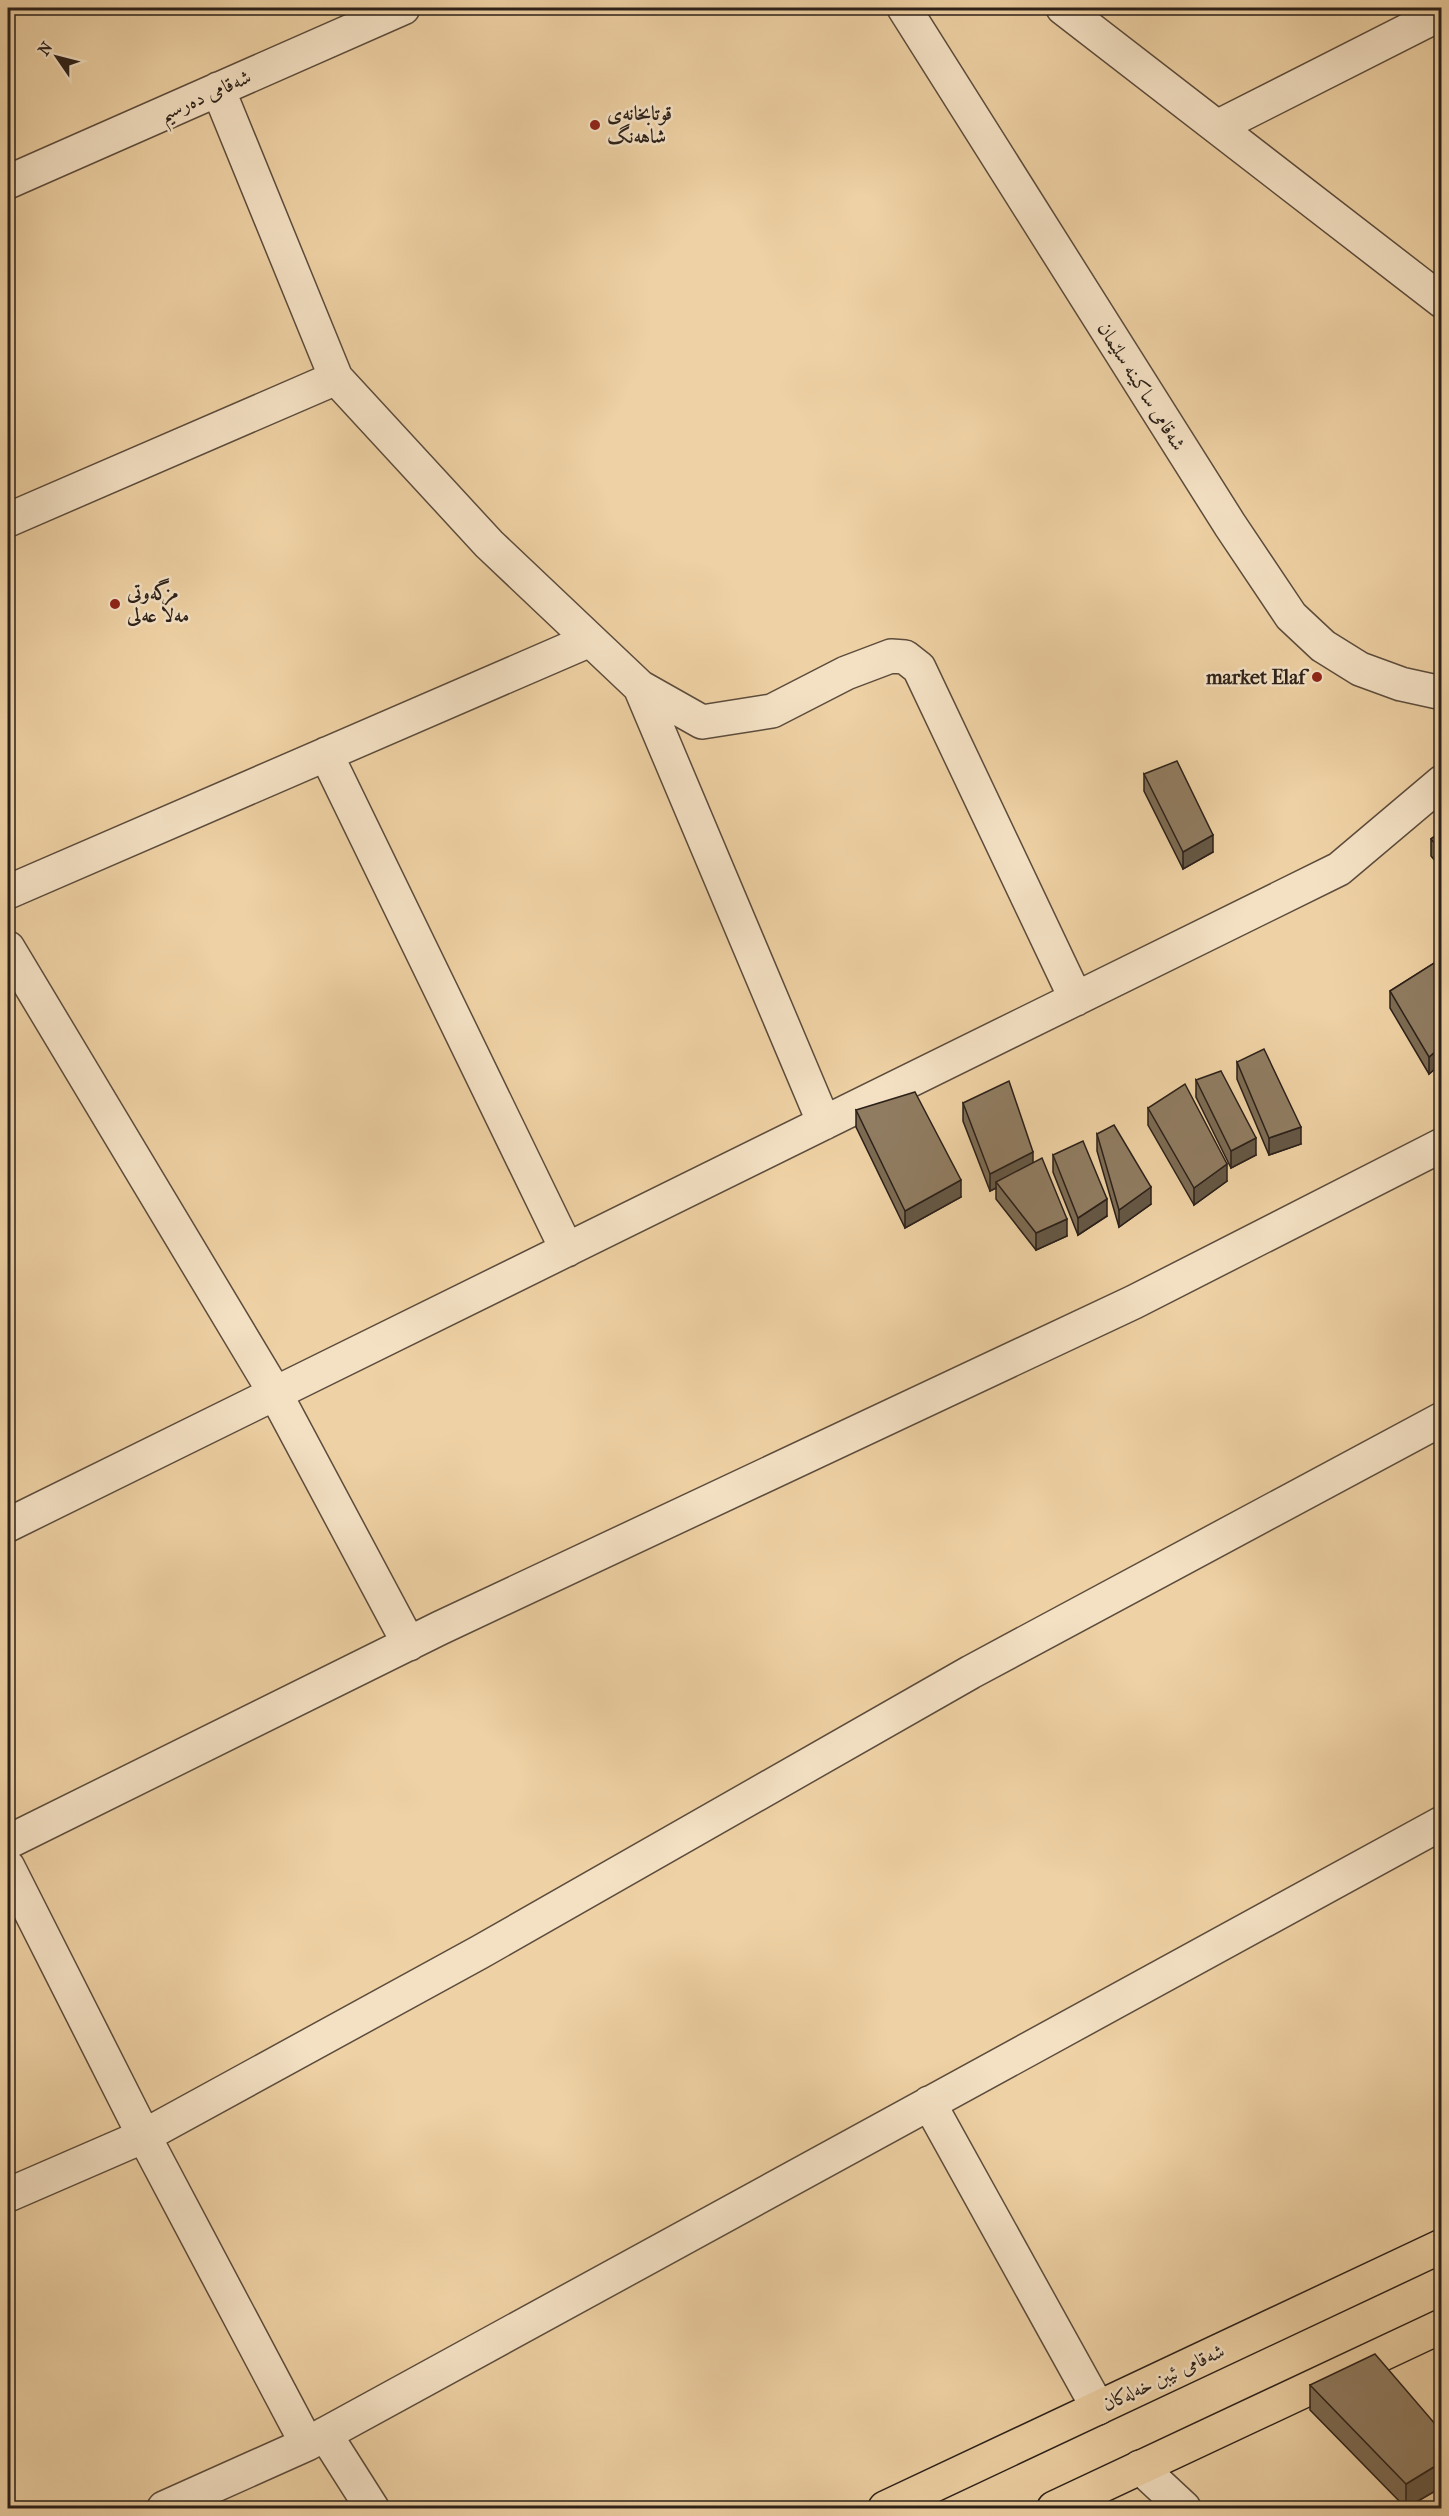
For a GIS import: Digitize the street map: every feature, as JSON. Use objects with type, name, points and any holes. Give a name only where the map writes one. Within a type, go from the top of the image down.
[{"type":"main road","name":"شەقامی ئیبن خەلەکان","points":[[885,2508],[1442,2246]]},
{"type":"main road","points":[[1054,2508],[1442,2326]]},
{"type":"street","name":"شەقامی دەرسیم","points":[[8,182],[403,8]]},
{"type":"street","name":"شەقامی ساکینە سلێمان","points":[[904,8],[1248,553],[1291,616],[1323,646],[1360,669],[1401,684],[1442,693]]},
{"type":"street","points":[[1063,8],[1442,301]]},
{"type":"street","points":[[1217,127],[1442,13]]},
{"type":"street","points":[[218,89],[336,378],[489,544],[640,687],[702,722],[772,711],[846,673],[891,656],[905,657],[914,663],[919,668],[1076,999]]},
{"type":"street","points":[[8,520],[336,378]]},
{"type":"street","points":[[8,892],[590,640]]},
{"type":"street","points":[[640,687],[824,1123]]},
{"type":"street","points":[[326,754],[567,1250]]},
{"type":"street","points":[[8,1525],[1339,869],[1442,782]]},
{"type":"street","points":[[8,948],[275,1393],[409,1644]]},
{"type":"street","points":[[8,1842],[409,1644],[1134,1302],[1442,1145]]},
{"type":"street","points":[[8,2195],[144,2136],[480,1952],[970,1672],[1442,1419]]},
{"type":"street","points":[[164,2508],[316,2439],[1442,1823]]},
{"type":"street","points":[[8,1867],[144,2136],[316,2439],[372,2508]]},
{"type":"street","points":[[929,2103],[1098,2408]]},
{"type":"street","points":[[1140,2467],[1184,2508]]},
{"type":"building","points":[[1177,761],[1213,835],[1183,852],[1144,774]]},
{"type":"building","points":[[1442,831],[1442,852],[1431,839]]},
{"type":"building","points":[[1442,958],[1442,1046],[1429,1057],[1390,991]]},
{"type":"building","points":[[1264,1049],[1301,1127],[1269,1138],[1237,1062]]},
{"type":"building","points":[[1221,1071],[1256,1138],[1231,1151],[1196,1080]]},
{"type":"building","points":[[1009,1081],[1033,1152],[990,1174],[963,1103]]},
{"type":"building","points":[[1185,1084],[1227,1164],[1194,1188],[1148,1108]]},
{"type":"building","points":[[915,1092],[961,1180],[905,1211],[856,1110]]},
{"type":"building","points":[[1114,1125],[1151,1187],[1119,1210],[1097,1134]]},
{"type":"building","points":[[1083,1141],[1107,1199],[1078,1218],[1053,1155]]},
{"type":"building","points":[[1042,1158],[1067,1219],[1036,1233],[996,1182]]},
{"type":"building","points":[[1375,2354],[1442,2432],[1442,2462],[1406,2484],[1310,2385]]},
{"type":"place","name":"قوتابخانەى شاهەنگ","points":[[595,125]]},
{"type":"place","name":"مزگەوتی مەلا عەلی","points":[[115,604]]},
{"type":"place","name":"market Elaf","points":[[1317,677]]}]
